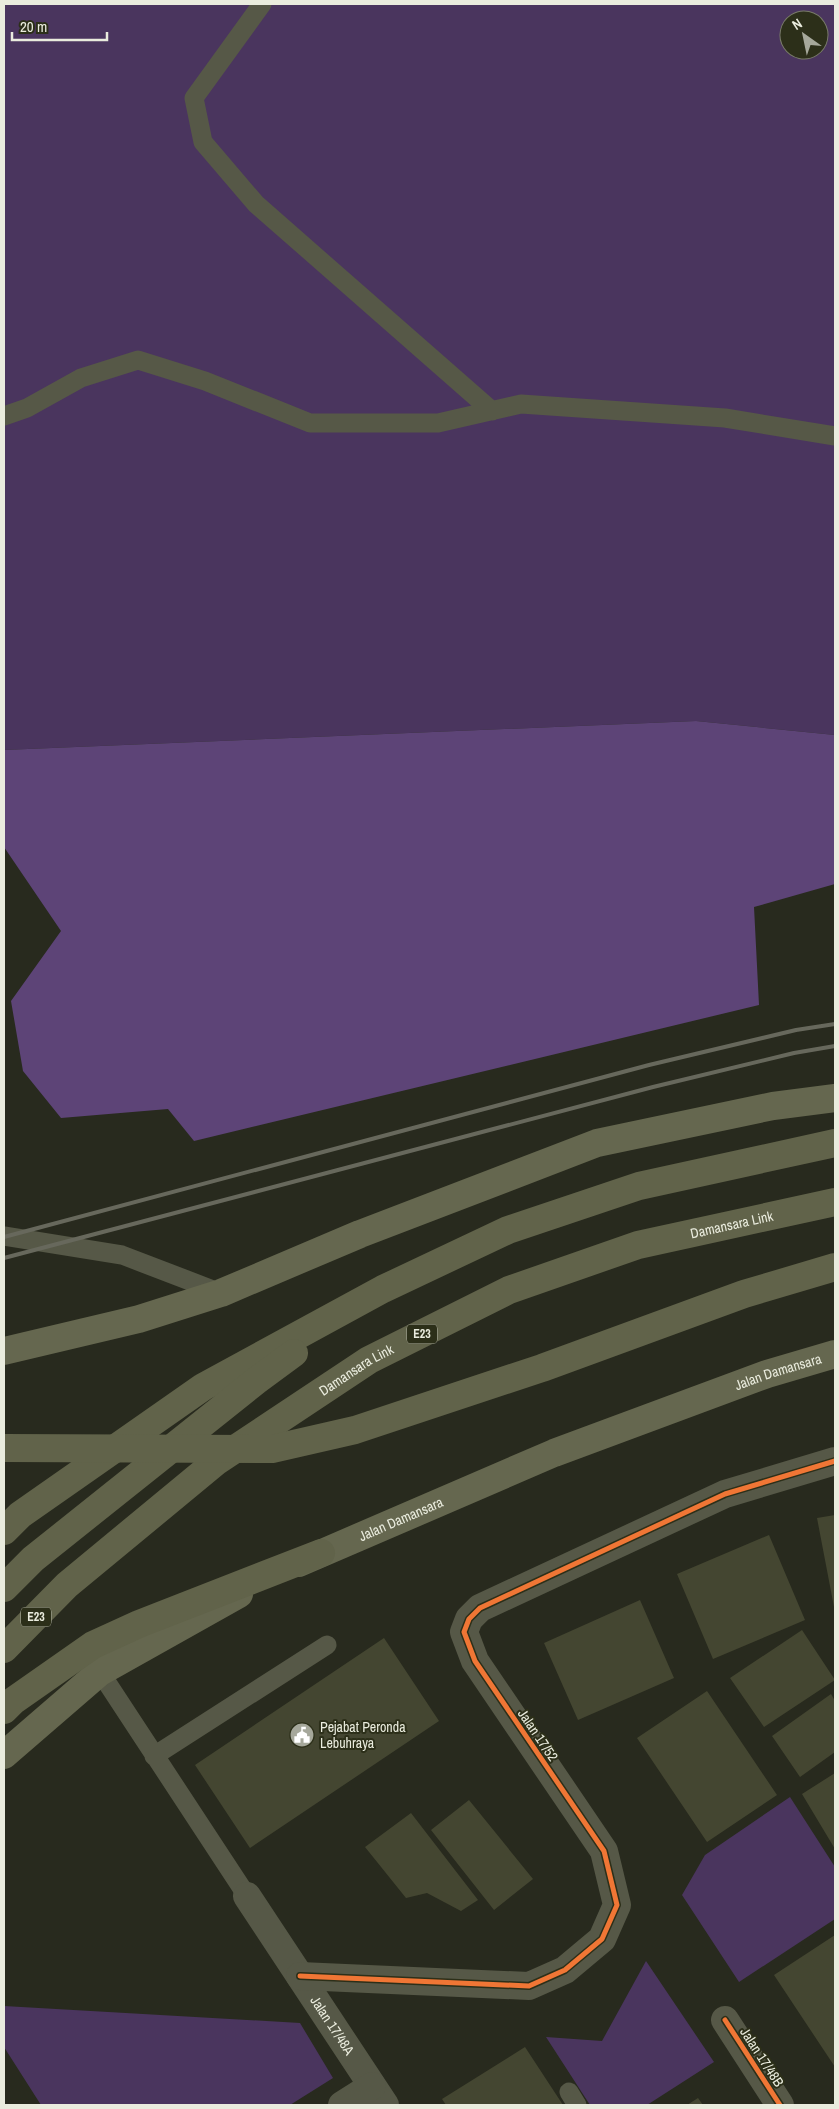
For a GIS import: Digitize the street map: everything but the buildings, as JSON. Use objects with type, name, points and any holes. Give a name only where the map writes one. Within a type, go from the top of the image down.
[{"type":"highway","points":[[4,1530],[20,1515],[203,1387],[382,1289],[508,1230],[639,1186],[835,1144]]},
{"type":"highway","name":"Damansara Link","points":[[4,1649],[67,1585],[217,1462],[369,1360],[509,1290],[638,1245],[835,1202]]},
{"type":"highway","points":[[4,1448],[272,1449],[282,1447],[356,1430],[542,1368],[744,1294],[835,1267]]},
{"type":"highway","points":[[4,1588],[33,1559],[256,1381],[382,1289]]},
{"type":"highway","points":[[4,1710],[13,1701],[93,1645],[139,1624],[321,1552]]},
{"type":"main road","points":[[4,1351],[139,1319],[221,1293],[360,1234],[597,1142],[773,1106],[835,1098]]},
{"type":"main road","name":"Jalan Damansara","points":[[4,1755],[100,1672],[259,1583],[321,1552],[554,1453],[767,1374],[835,1354]]},
{"type":"street","name":"Jalan 17/52","points":[[300,1976],[529,1986],[565,1970],[602,1939],[617,1905],[604,1851],[474,1661],[464,1632],[469,1619],[480,1608],[725,1494],[835,1461]]},
{"type":"street","name":"Jalan 17/48A","points":[[247,1896],[379,2096]]},
{"type":"street","name":"Jalan 17/48B","points":[[724,2020],[780,2105]]},
{"type":"street","points":[[342,2105],[379,2096]]},
{"type":"lane","points":[[262,4],[194,98],[203,142],[256,204],[492,411]]},
{"type":"lane","points":[[4,416],[27,408],[81,378],[138,360],[205,381],[310,423],[438,423],[522,404],[725,418],[835,436]]},
{"type":"lane","points":[[4,1236],[122,1255],[221,1293]]},
{"type":"lane","points":[[154,1756],[327,1645]]},
{"type":"lane","points":[[100,1672],[247,1896]]},
{"type":"shaded area","points":[[4,4],[835,4],[835,735],[696,721],[4,750]]},
{"type":"shaded area","points":[[696,721],[835,735],[835,884],[754,907],[759,1005],[194,1141],[168,1109],[61,1118],[23,1071],[11,1001],[61,931],[4,847],[4,750]]},
{"type":"shaded area","points":[[790,1797],[835,1867],[835,1919],[739,1982],[682,1895],[705,1855]]},
{"type":"shaded area","points":[[646,1961],[714,2062],[647,2105],[590,2105],[546,2037],[602,2041]]},
{"type":"shaded area","points":[[4,2006],[300,2023],[333,2078],[290,2105],[41,2105],[4,2047]]},
{"type":"railway","points":[[4,1237],[649,1065],[796,1030],[835,1024]]},
{"type":"railway","points":[[4,1258],[653,1087],[794,1053],[835,1046]]},
{"type":"cycle path","points":[[300,1976],[529,1986],[565,1970],[602,1939],[617,1905],[604,1851],[475,1661],[464,1632],[469,1619],[480,1608],[725,1494],[835,1461]]},
{"type":"cycle path","points":[[725,2020],[780,2105]]},
{"type":"place","name":"Pejabat Peronda Lebuhraya","points":[[302,1735]]}]
